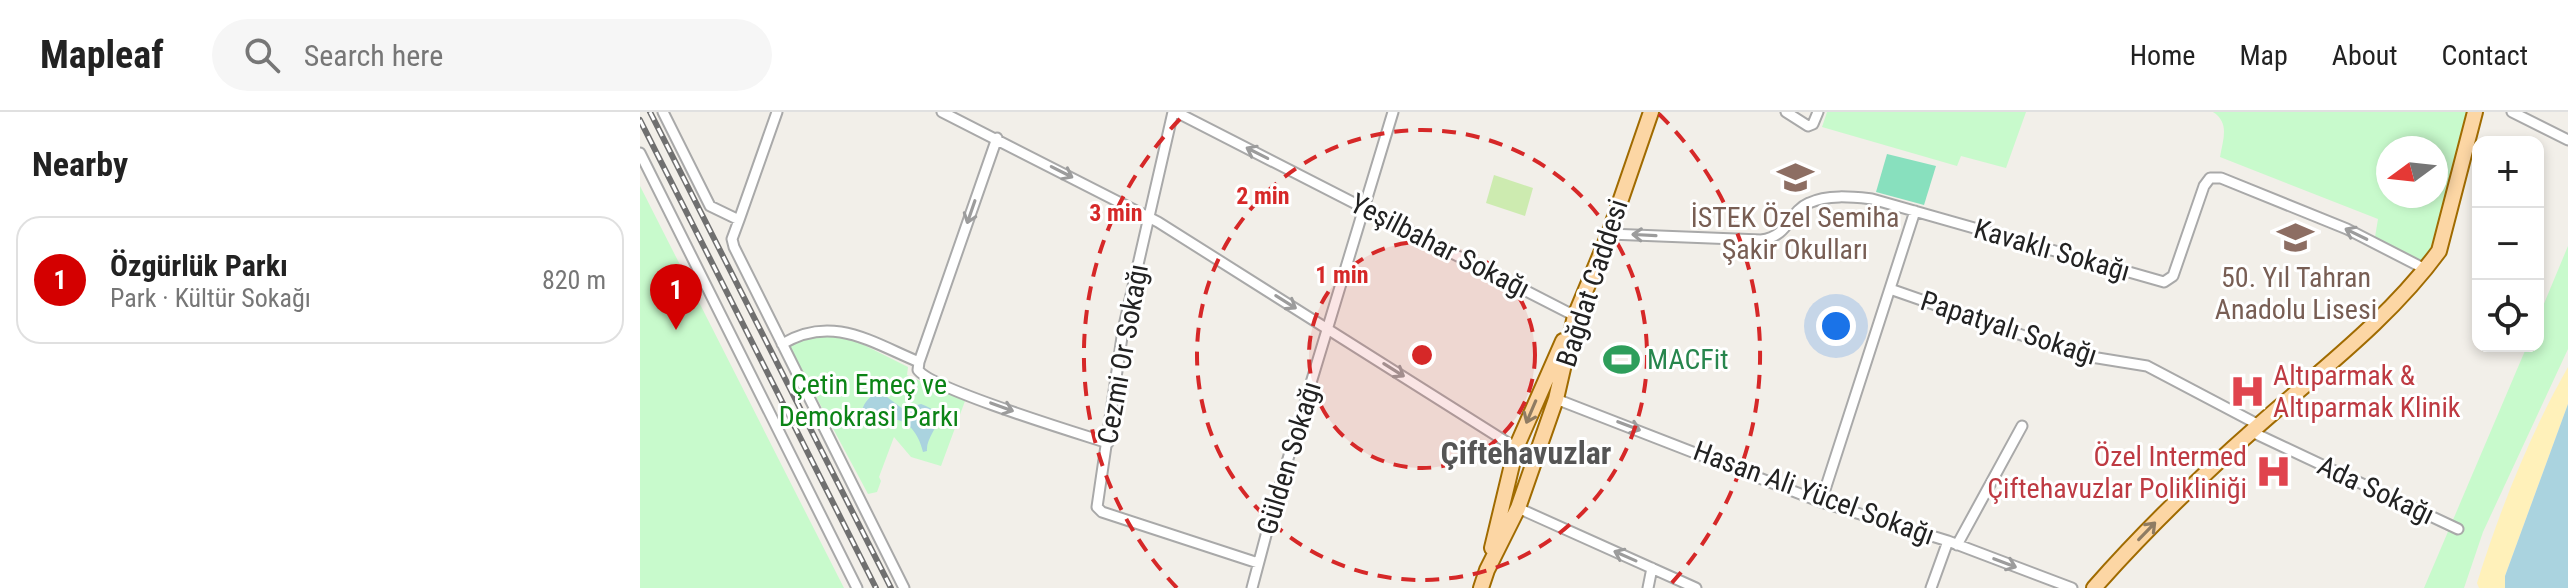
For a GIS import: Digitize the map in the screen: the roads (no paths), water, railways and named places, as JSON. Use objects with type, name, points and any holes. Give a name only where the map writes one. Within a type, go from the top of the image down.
[{"type":"main road","name":"Bağdat Caddesi","points":[[1481,588],[1518,508],[1556,399],[1575,316],[1609,234],[1651,112]]},
{"type":"main road","points":[[2094,588],[2170,508],[2255,428],[2351,346],[2425,269],[2439,251],[2475,112]]},
{"type":"main road","points":[[1487,570],[1516,448],[1575,316]]},
{"type":"street","points":[[663,112],[710,206],[739,220]]},
{"type":"street","points":[[777,112],[732,244],[904,588]]},
{"type":"street","points":[[942,112],[1148,217],[1516,448]]},
{"type":"street","name":"Yeşilbahar Sokağı","points":[[1175,112],[1575,316]]},
{"type":"street","name":"Cezmi Or Sokağı","points":[[1175,112],[1123,330],[1097,509],[1258,563]]},
{"type":"street","name":"Gülden Sokağı","points":[[1252,588],[1393,112]]},
{"type":"street","points":[[1786,112],[1808,126],[1813,124],[1818,112]]},
{"type":"street","points":[[2512,112],[2568,140]]},
{"type":"street","points":[[997,138],[919,362],[920,373],[1014,412],[1108,443]]},
{"type":"street","points":[[640,153],[857,588]]},
{"type":"street","name":"Kavaklı Sokağı","points":[[1609,234],[1761,240],[1778,236],[1808,203],[1847,197],[1872,199],[2164,282],[2173,276],[2204,186],[2210,178],[2221,178],[2347,229],[2425,269]]},
{"type":"street","points":[[1821,502],[1915,211]]},
{"type":"street","name":"Papatyalı Sokağı","points":[[1890,289],[2079,355],[2147,366],[2255,428]]},
{"type":"street","points":[[782,344],[803,332],[840,330],[919,362]]},
{"type":"street","name":"Hasan Ali Yücel Sokağı","points":[[1556,399],[1821,502],[1952,543],[2072,588]]},
{"type":"street","points":[[1931,588],[1952,543],[2022,426]]},
{"type":"street","name":"Ada Sokağı","points":[[2255,428],[2458,529]]},
{"type":"street","points":[[1518,508],[1696,588]]},
{"type":"street","points":[[1648,588],[1652,568]]},
{"type":"water","points":[[873,395],[887,397],[903,409],[921,404],[936,414],[938,419],[927,451],[923,452],[918,437],[904,422],[890,419],[870,422],[865,419],[863,408]]},
{"type":"water","points":[[2568,404],[2568,588],[2505,588],[2505,576]]},
{"type":"railway","points":[[650,112],[891,588]]},
{"type":"railway","points":[[640,120],[876,588]]},
{"type":"place","name":"İSTEK Özel Semiha Şakir Okulları","points":[[1795,177]]},
{"type":"place","name":"50. Yıl Tahran Anadolu Lisesi","points":[[2296,237]]},
{"type":"place","name":"Özgürlük Parkı","points":[[676,330]]},
{"type":"place","name":"MACFit","points":[[1621,359]]},
{"type":"place","name":"Altıparmak & Altıparmak Klinik","points":[[2247,391]]},
{"type":"place","name":"Özel Intermed Çiftehavuzlar Polikliniği","points":[[2273,472]]},
{"type":"district","name":"Çiftehavuzlar","points":[[1526,453]]},
{"type":"park label","name":"Çetin Emeç ve Demokrasi Parkı","points":[[869,400]]}]
